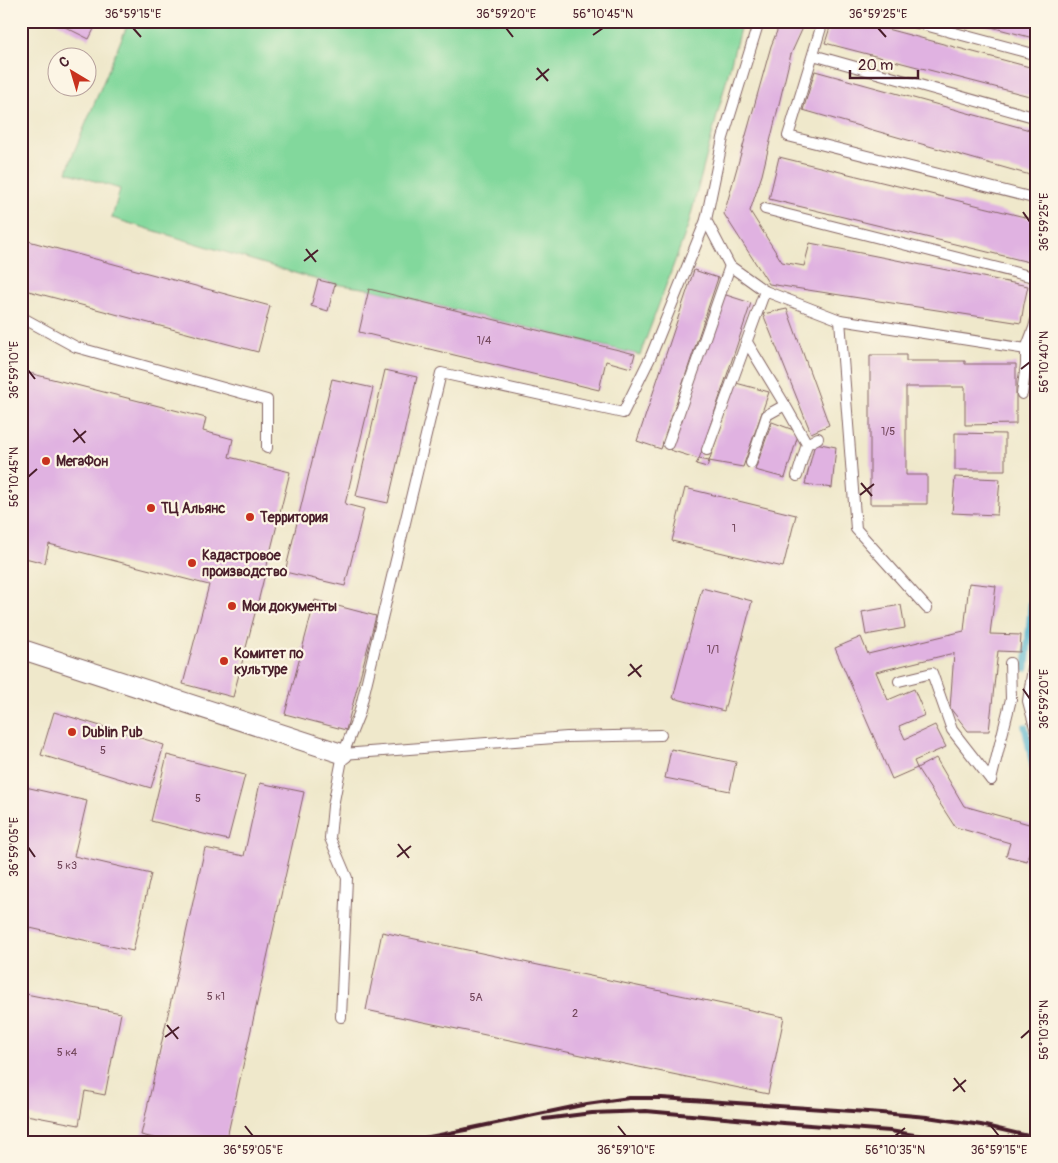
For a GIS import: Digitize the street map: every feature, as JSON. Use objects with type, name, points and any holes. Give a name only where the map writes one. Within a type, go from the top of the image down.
[{"type":"street","points":[[21,649],[343,754]]},
{"type":"lane","points":[[341,1017],[347,878],[330,838],[333,806],[343,754],[359,714],[441,374],[623,413],[651,356],[706,220],[723,138],[759,21]]},
{"type":"lane","points":[[823,21],[788,136],[1037,199]]},
{"type":"lane","points":[[910,21],[1037,55]]},
{"type":"lane","points":[[813,55],[1037,118]]},
{"type":"lane","points":[[765,209],[1037,278]]},
{"type":"lane","points":[[706,220],[730,266],[765,291],[840,320],[1026,349],[1037,354]]},
{"type":"lane","points":[[668,444],[730,266]]},
{"type":"lane","points":[[707,450],[765,291]]},
{"type":"lane","points":[[1022,394],[1026,349],[1037,316]]},
{"type":"lane","points":[[21,317],[76,347],[266,400],[267,448]]},
{"type":"lane","points":[[840,320],[856,529],[927,608]]},
{"type":"lane","points":[[747,342],[807,444]]},
{"type":"lane","points":[[751,463],[767,415],[785,405]]},
{"type":"lane","points":[[796,476],[807,444],[818,438]]},
{"type":"lane","points":[[1037,642],[1028,701],[1037,735]]},
{"type":"lane","points":[[899,681],[932,673],[952,730],[991,780],[1011,699],[1010,663]]},
{"type":"lane","points":[[1011,699],[1028,701]]},
{"type":"lane","points":[[343,754],[568,737],[660,735]]},
{"type":"green space","points":[[129,21],[742,21],[688,226],[640,355],[369,289],[318,280],[112,218],[120,189],[67,172]]},
{"type":"building","points":[[53,21],[98,21],[89,39]]},
{"type":"building","points":[[781,21],[806,21],[791,54],[762,175],[750,211],[782,262],[804,266],[810,243],[1028,286],[1021,323],[769,284],[724,214],[771,46]]},
{"type":"building","points":[[832,21],[874,21],[872,25],[1037,69],[1037,98],[825,43]]},
{"type":"building","points":[[1037,21],[1037,39],[972,22]]},
{"type":"building","points":[[815,71],[1037,132],[1037,177],[803,110]]},
{"type":"building","points":[[779,157],[1037,220],[1037,264],[769,199]]},
{"type":"building","points":[[21,239],[270,306],[258,352],[21,289]]},
{"type":"building","points":[[694,270],[718,278],[661,449],[637,441]]},
{"type":"building","points":[[318,280],[335,284],[328,311],[311,306]]},
{"type":"building","points":[[369,289],[635,354],[631,368],[606,361],[599,390],[359,332]]},
{"type":"building","points":[[723,294],[751,303],[699,459],[670,450]]},
{"type":"building","points":[[787,309],[829,425],[811,433],[763,314]]},
{"type":"building","points":[[870,355],[906,355],[906,361],[965,361],[965,364],[1016,364],[1016,424],[965,425],[965,387],[906,387],[906,475],[927,475],[927,504],[870,504]]},
{"type":"building","points":[[385,370],[417,377],[388,503],[356,496]]},
{"type":"building","name":"ТЦ Альянс","points":[[21,371],[206,418],[203,431],[233,439],[229,457],[290,472],[233,697],[183,684],[209,585],[49,544],[45,563],[21,557]]},
{"type":"building","points":[[332,379],[373,388],[345,504],[364,509],[345,586],[285,572]]},
{"type":"building","points":[[736,383],[769,392],[743,467],[709,461]]},
{"type":"building","points":[[772,422],[799,432],[785,478],[755,470]]},
{"type":"building","points":[[955,433],[1005,434],[1005,470],[955,470]]},
{"type":"building","points":[[815,443],[836,447],[832,488],[805,484]]},
{"type":"building","points":[[699,459],[709,461],[707,467],[696,464]]},
{"type":"building","points":[[955,477],[1000,479],[997,515],[952,513]]},
{"type":"building","points":[[685,488],[796,515],[783,567],[672,541]]},
{"type":"building","points":[[969,583],[996,586],[990,634],[1021,635],[1020,652],[998,651],[989,731],[968,731],[950,708],[954,653],[876,672],[888,700],[914,689],[925,715],[899,726],[905,739],[935,725],[946,747],[914,761],[917,768],[892,779],[835,648],[861,637],[868,654],[964,631]]},
{"type":"building","points":[[702,588],[752,601],[724,711],[673,698]]},
{"type":"building","points":[[315,600],[376,616],[346,730],[285,714]]},
{"type":"building","points":[[901,605],[905,628],[866,635],[862,612]]},
{"type":"building","points":[[54,712],[164,745],[151,788],[41,755]]},
{"type":"building","points":[[671,749],[736,762],[730,791],[665,778]]},
{"type":"building","points":[[167,755],[245,775],[228,840],[151,821]]},
{"type":"building","points":[[936,758],[964,806],[1036,826],[1027,861],[1006,856],[1010,843],[955,827],[917,768]]},
{"type":"building","points":[[260,783],[304,792],[226,1142],[171,1142],[141,1135],[205,848],[244,856]]},
{"type":"building","points":[[21,786],[87,801],[74,856],[151,874],[133,951],[21,926]]},
{"type":"building","points":[[382,932],[784,1017],[768,1094],[366,1010]]},
{"type":"building","points":[[21,993],[121,1013],[105,1095],[85,1091],[79,1125],[21,1114]]},
{"type":"waterway","points":[[1026,668],[1037,538]]},
{"type":"waterway","points":[[1025,727],[1037,785]]},
{"type":"waterway","points":[[1032,858],[1037,839]]},
{"type":"railway","points":[[463,1130],[587,1104],[629,1098],[662,1098],[927,1117],[981,1125],[1037,1138]]},
{"type":"railway","points":[[544,1119],[592,1113],[646,1111],[890,1131],[957,1142]]},
{"type":"railway","points":[[404,1142],[470,1129]]},
{"type":"place","name":"МегаФон","points":[[46,461]]},
{"type":"place","name":"ТЦ Альянс","points":[[151,508]]},
{"type":"place","name":"Территория","points":[[250,517]]},
{"type":"place","name":"Кадастровое производство","points":[[192,563]]},
{"type":"place","name":"Мои документы","points":[[232,606]]},
{"type":"place","name":"Комитет по культуре","points":[[224,661]]},
{"type":"place","name":"Dublin Pub","points":[[72,732]]}]
